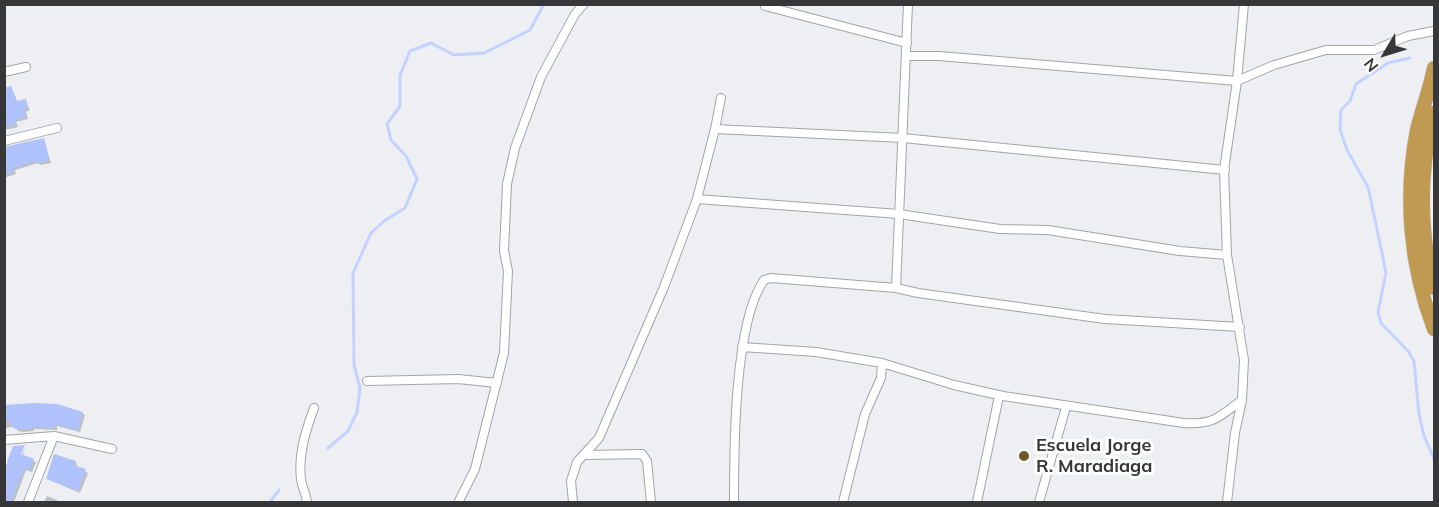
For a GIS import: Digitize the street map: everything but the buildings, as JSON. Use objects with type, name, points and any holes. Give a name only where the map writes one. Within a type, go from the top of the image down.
[{"type":"highway","points":[[1434,68],[1431,94],[1418,129],[1412,169],[1411,236],[1424,302],[1434,329]]},
{"type":"highway","points":[[1434,113],[1427,142],[1422,191],[1424,234],[1434,288]]},
{"type":"street","points":[[459,501],[475,469],[504,353],[508,271],[504,251],[507,184],[515,147],[541,77],[575,14],[584,4]]},
{"type":"street","points":[[896,288],[908,4]]},
{"type":"street","points":[[1227,502],[1235,433],[1242,400],[1244,360],[1227,255],[1225,170],[1237,81],[1244,4]]},
{"type":"street","points":[[765,6],[907,43]]},
{"type":"street","points":[[907,56],[939,56],[1237,81],[1274,65],[1326,50],[1374,50],[1408,36],[1434,31]]},
{"type":"street","points":[[4,72],[26,67]]},
{"type":"street","points":[[573,502],[571,481],[577,462],[598,438],[664,287],[697,199],[721,98]]},
{"type":"street","points":[[4,141],[57,128]]},
{"type":"street","points":[[715,129],[903,138],[1225,170]]},
{"type":"street","points":[[697,199],[899,214],[1000,229],[1048,230],[1180,251],[1227,255]]},
{"type":"street","points":[[734,502],[734,466],[742,347],[753,297],[764,280],[771,278],[896,288],[1105,319],[1240,327]]},
{"type":"street","points":[[742,347],[816,352],[882,363],[999,396],[1184,423],[1202,424],[1217,419],[1242,400]]},
{"type":"street","points":[[843,502],[866,414],[880,378],[882,363]]},
{"type":"street","points":[[367,381],[458,379],[497,384]]},
{"type":"street","points":[[977,502],[999,396]]},
{"type":"street","points":[[1039,502],[1066,406]]},
{"type":"street","points":[[307,502],[301,479],[301,454],[306,429],[314,408]]},
{"type":"street","points":[[28,502],[54,436]]},
{"type":"street","points":[[4,440],[54,436],[112,449]]},
{"type":"street","points":[[585,455],[642,454],[647,461],[651,502]]},
{"type":"waterway","points":[[328,448],[348,431],[357,412],[360,388],[354,365],[353,273],[371,233],[384,221],[405,208],[417,179],[406,156],[391,140],[387,124],[400,106],[400,75],[410,51],[431,43],[454,55],[484,53],[530,30],[544,4]]},
{"type":"waterway","points":[[1410,58],[1388,63],[1356,84],[1350,101],[1341,110],[1340,129],[1347,150],[1368,187],[1382,253],[1386,273],[1378,312],[1381,323],[1408,351],[1414,361],[1419,414],[1424,436],[1434,459]]},
{"type":"waterway","points":[[270,502],[279,490]]},
{"type":"place","name":"Escuela Jorge R. Maradiaga","points":[[1024,456]]}]
